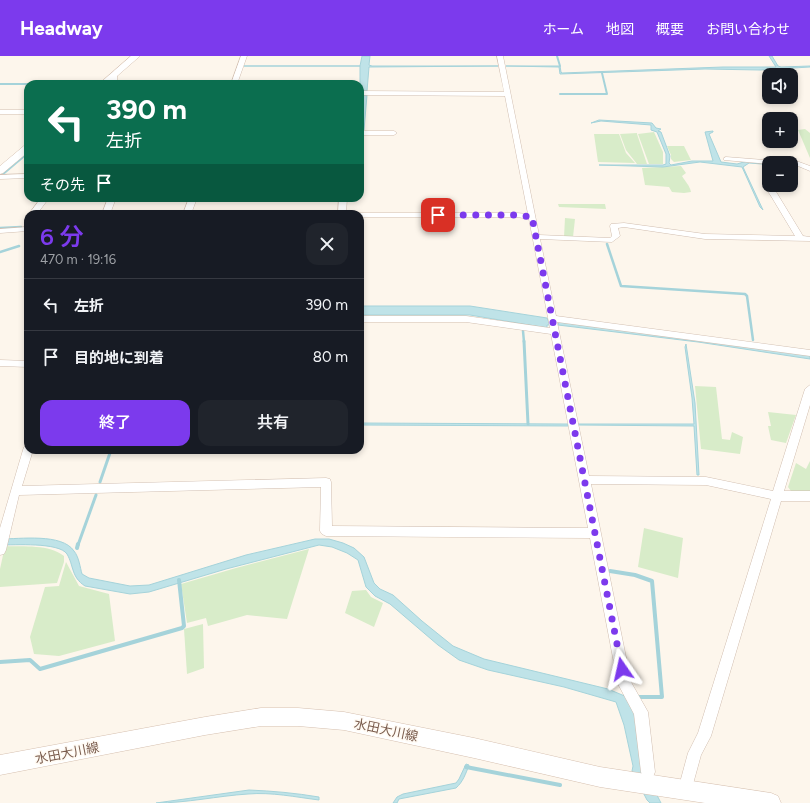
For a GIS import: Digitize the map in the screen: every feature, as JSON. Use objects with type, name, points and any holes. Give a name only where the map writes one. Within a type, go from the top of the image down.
[{"type":"main road","points":[[107,80],[136,56]]},
{"type":"main road","points":[[0,171],[24,150]]},
{"type":"main road","name":"水田大川線","points":[[0,766],[205,726],[261,717],[298,717],[344,721],[600,776],[771,803]]},
{"type":"street","points":[[235,80],[244,56]]},
{"type":"street","points":[[500,56],[625,684],[641,712],[648,772]]},
{"type":"street","points":[[114,74],[114,80]]},
{"type":"street","points":[[364,93],[508,94]]},
{"type":"street","points":[[0,112],[24,112]]},
{"type":"street","points":[[364,133],[394,132]]},
{"type":"street","points":[[726,159],[762,162]]},
{"type":"street","points":[[798,165],[806,166],[810,169]]},
{"type":"street","points":[[0,177],[24,176]]},
{"type":"street","points":[[776,194],[780,208],[800,238]]},
{"type":"street","points":[[364,215],[517,215],[532,217]]},
{"type":"street","points":[[536,237],[612,240],[616,236],[614,226],[622,224],[645,226],[688,235],[810,239]]},
{"type":"street","points":[[0,231],[24,229]]},
{"type":"street","points":[[552,318],[810,352]]},
{"type":"street","points":[[364,319],[466,319],[555,332]]},
{"type":"street","points":[[0,363],[24,364]]},
{"type":"street","points":[[685,790],[695,753],[704,736],[746,604],[810,389]]},
{"type":"street","points":[[1,545],[15,491],[27,454]]},
{"type":"street","points":[[584,480],[706,481],[777,496],[810,496]]},
{"type":"street","points":[[15,491],[326,482],[326,531],[594,533]]},
{"type":"green space","points":[[805,129],[810,133],[810,158],[798,130]]},
{"type":"green space","points":[[654,132],[663,152],[663,164],[649,164],[638,134]]},
{"type":"green space","points":[[637,133],[647,164],[637,164],[626,150],[620,134]]},
{"type":"green space","points":[[594,134],[619,134],[626,153],[635,163],[598,162]]},
{"type":"green space","points":[[667,146],[684,146],[691,160],[674,162],[671,159]]},
{"type":"green space","points":[[681,166],[686,173],[682,176],[691,192],[672,192],[669,187],[645,185],[642,168]]},
{"type":"green space","points":[[558,204],[605,204],[606,209],[559,207]]},
{"type":"green space","points":[[565,218],[575,219],[573,237],[564,237]]},
{"type":"green space","points":[[695,386],[716,387],[722,439],[730,440],[732,432],[743,437],[740,454],[701,449]]},
{"type":"green space","points":[[768,412],[796,415],[786,443],[771,440],[768,426],[771,426]]},
{"type":"green space","points":[[810,461],[810,491],[791,491],[788,487],[796,463],[806,469]]},
{"type":"green space","points":[[644,528],[683,538],[678,578],[638,567]]},
{"type":"green space","points":[[5,546],[44,548],[58,552],[64,556],[64,562],[57,583],[0,587],[0,569]]},
{"type":"green space","points":[[309,549],[287,619],[247,615],[208,626],[206,618],[187,623],[181,584]]},
{"type":"green space","points":[[66,562],[79,586],[109,594],[115,641],[59,656],[34,654],[30,637],[45,587],[59,586]]},
{"type":"green space","points":[[366,590],[371,597],[383,603],[374,627],[345,613],[352,591]]},
{"type":"green space","points":[[203,624],[204,668],[187,674],[184,629]]},
{"type":"water","points":[[362,56],[370,56],[369,65],[372,66],[498,66],[369,67],[367,91],[364,91],[364,80],[360,80]]},
{"type":"water","points":[[769,56],[772,56],[778,66],[781,67],[810,66],[793,68],[762,68],[762,70],[760,70],[705,69],[560,74],[559,67],[506,66],[560,66],[562,73],[723,67],[776,67]]},
{"type":"water","points":[[364,95],[367,95],[364,130]]},
{"type":"water","points":[[599,120],[652,123],[656,128],[661,129],[658,131],[661,132],[670,156],[669,163],[671,165],[692,161],[713,161],[705,132],[713,131],[709,134],[721,162],[737,164],[747,161],[762,163],[749,163],[743,167],[763,210],[760,207],[742,167],[700,162],[663,167],[599,165],[663,165],[666,164],[666,154],[657,132],[651,130],[651,125],[601,121],[591,123]]},
{"type":"water","points":[[364,306],[470,306],[547,318],[550,325],[547,325],[547,328],[470,315],[364,315]]},
{"type":"water","points":[[559,322],[810,355],[810,359],[698,342],[558,325]]},
{"type":"water","points":[[686,344],[695,403],[699,475],[697,475],[694,426],[578,425],[694,424],[685,347]]},
{"type":"water","points":[[364,423],[568,424],[568,426],[364,425]]},
{"type":"water","points":[[40,538],[60,542],[68,545],[76,553],[82,574],[89,578],[130,586],[149,585],[246,555],[315,539],[329,539],[343,543],[354,548],[364,557],[374,583],[380,589],[393,595],[453,646],[484,659],[608,689],[627,697],[638,715],[644,770],[661,803],[650,803],[647,800],[632,771],[633,766],[624,725],[616,702],[564,687],[488,670],[459,660],[438,645],[390,604],[375,596],[366,587],[358,560],[347,553],[332,547],[319,545],[226,569],[149,592],[130,594],[85,586],[80,583],[75,575],[67,554],[62,550],[36,545],[0,545],[0,539]]},
{"type":"water","points":[[466,764],[469,765],[461,783],[456,788],[399,799],[397,803],[393,803],[397,797],[403,794],[456,783]]},
{"type":"water","points":[[249,790],[284,792],[319,797],[319,800],[284,795],[257,794],[156,803]]},
{"type":"waterway","points":[[557,56],[560,66]]},
{"type":"waterway","points":[[560,94],[607,94],[602,73]]},
{"type":"waterway","points":[[0,84],[24,84]]},
{"type":"waterway","points":[[6,175],[2,175],[24,156]]},
{"type":"waterway","points":[[0,228],[21,227]]},
{"type":"waterway","points":[[607,244],[621,286],[745,294],[747,296],[753,340]]},
{"type":"waterway","points":[[0,252],[19,246]]},
{"type":"waterway","points":[[523,331],[524,342]]},
{"type":"waterway","points":[[524,341],[528,424]]},
{"type":"waterway","points":[[100,482],[110,454]]},
{"type":"waterway","points":[[78,545],[96,495]]},
{"type":"waterway","points":[[77,548],[78,544]]},
{"type":"waterway","points":[[610,571],[635,575],[652,581],[662,697],[638,697]]},
{"type":"waterway","points":[[0,662],[30,660],[40,669],[182,628],[184,626],[179,580]]},
{"type":"waterway","points":[[466,767],[560,785]]},
{"type":"route","points":[[438,215],[517,215],[532,217],[622,669]]}]
